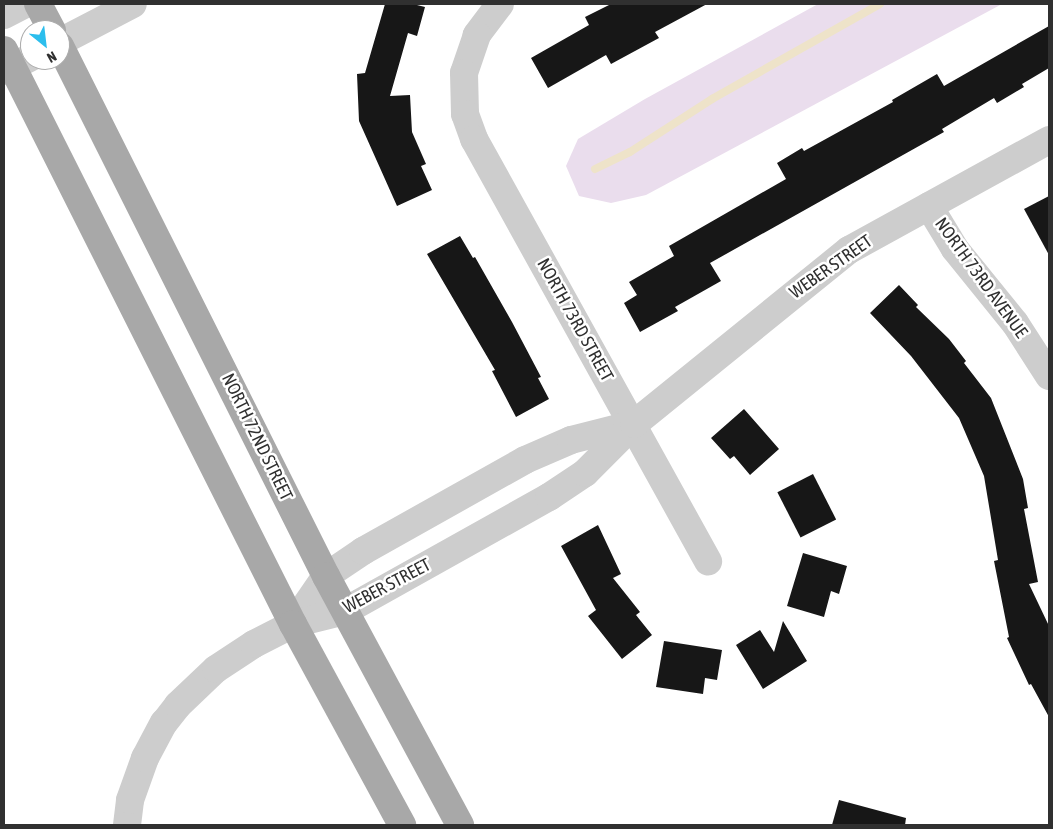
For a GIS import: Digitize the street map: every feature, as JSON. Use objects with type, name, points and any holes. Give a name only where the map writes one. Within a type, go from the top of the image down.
[{"type":"main road","points":[[38,4],[47,20]]},
{"type":"main road","points":[[12,62],[293,624],[402,825]]},
{"type":"main road","name":"NORTH 72ND STREET","points":[[70,66],[326,576],[460,825]]},
{"type":"street","points":[[4,15],[26,4]]},
{"type":"street","points":[[70,37],[133,4]]},
{"type":"street","name":"NORTH 73RD STREET","points":[[500,4],[477,35],[464,73],[465,114],[474,139],[634,424],[708,561]]},
{"type":"street","name":"WEBER STREET","points":[[293,624],[345,611],[549,497],[585,473],[634,424],[824,268],[849,250],[1049,140]]},
{"type":"street","name":"NORTH 73RD AVENUE","points":[[929,206],[955,249],[1015,323],[1049,376]]},
{"type":"street","name":"WEBER STREET","points":[[293,624],[326,576],[364,551],[525,460],[571,440],[634,424]]},
{"type":"street","points":[[127,825],[130,800],[145,758],[164,723],[173,711],[216,669],[254,644],[293,624]]},
{"type":"shaded area","points":[[818,4],[1002,4],[646,195],[611,203],[579,196],[566,166],[578,139],[645,99]]},
{"type":"building","points":[[385,4],[413,4],[425,7],[417,36],[408,33],[390,96],[410,95],[412,132],[426,164],[421,166],[432,190],[397,206],[359,121],[357,74],[365,73]]},
{"type":"building","points":[[611,4],[707,4],[655,32],[659,38],[611,64],[606,55],[548,88],[531,58],[589,25],[585,17]]},
{"type":"building","points":[[1049,26],[1049,68],[1022,84],[1024,87],[997,103],[994,98],[942,129],[944,132],[710,263],[721,281],[675,307],[678,311],[640,332],[624,303],[637,295],[629,282],[674,256],[669,246],[786,179],[777,163],[802,148],[804,151],[893,102],[892,100],[937,74],[944,86]]},
{"type":"building","points":[[1049,196],[1049,255],[1024,209]]},
{"type":"building","points":[[460,236],[473,258],[475,257],[512,322],[541,377],[538,378],[549,399],[516,417],[492,371],[495,370],[427,254]]},
{"type":"building","points":[[899,285],[918,305],[916,307],[949,339],[966,361],[964,363],[991,398],[1023,479],[1028,508],[1024,509],[1038,582],[1029,584],[1049,626],[1049,717],[1031,684],[1029,685],[1007,638],[1009,637],[994,561],[998,560],[984,476],[959,418],[911,356],[870,313]]},
{"type":"building","points":[[744,409],[779,449],[750,475],[734,456],[730,459],[711,438]]},
{"type":"building","points":[[813,474],[836,519],[801,538],[777,492]]},
{"type":"building","points":[[598,525],[621,574],[613,578],[640,612],[636,615],[652,635],[622,659],[588,616],[596,610],[561,546]]},
{"type":"building","points":[[803,553],[847,566],[839,594],[831,591],[824,617],[787,606]]},
{"type":"building","points":[[783,621],[807,661],[763,689],[736,645],[760,630],[774,652]]},
{"type":"building","points":[[664,641],[722,650],[717,680],[705,678],[703,694],[656,687]]},
{"type":"building","points":[[839,800],[906,818],[905,825],[832,825]]},
{"type":"waterway","points":[[595,169],[630,152],[712,99],[880,4]]}]
